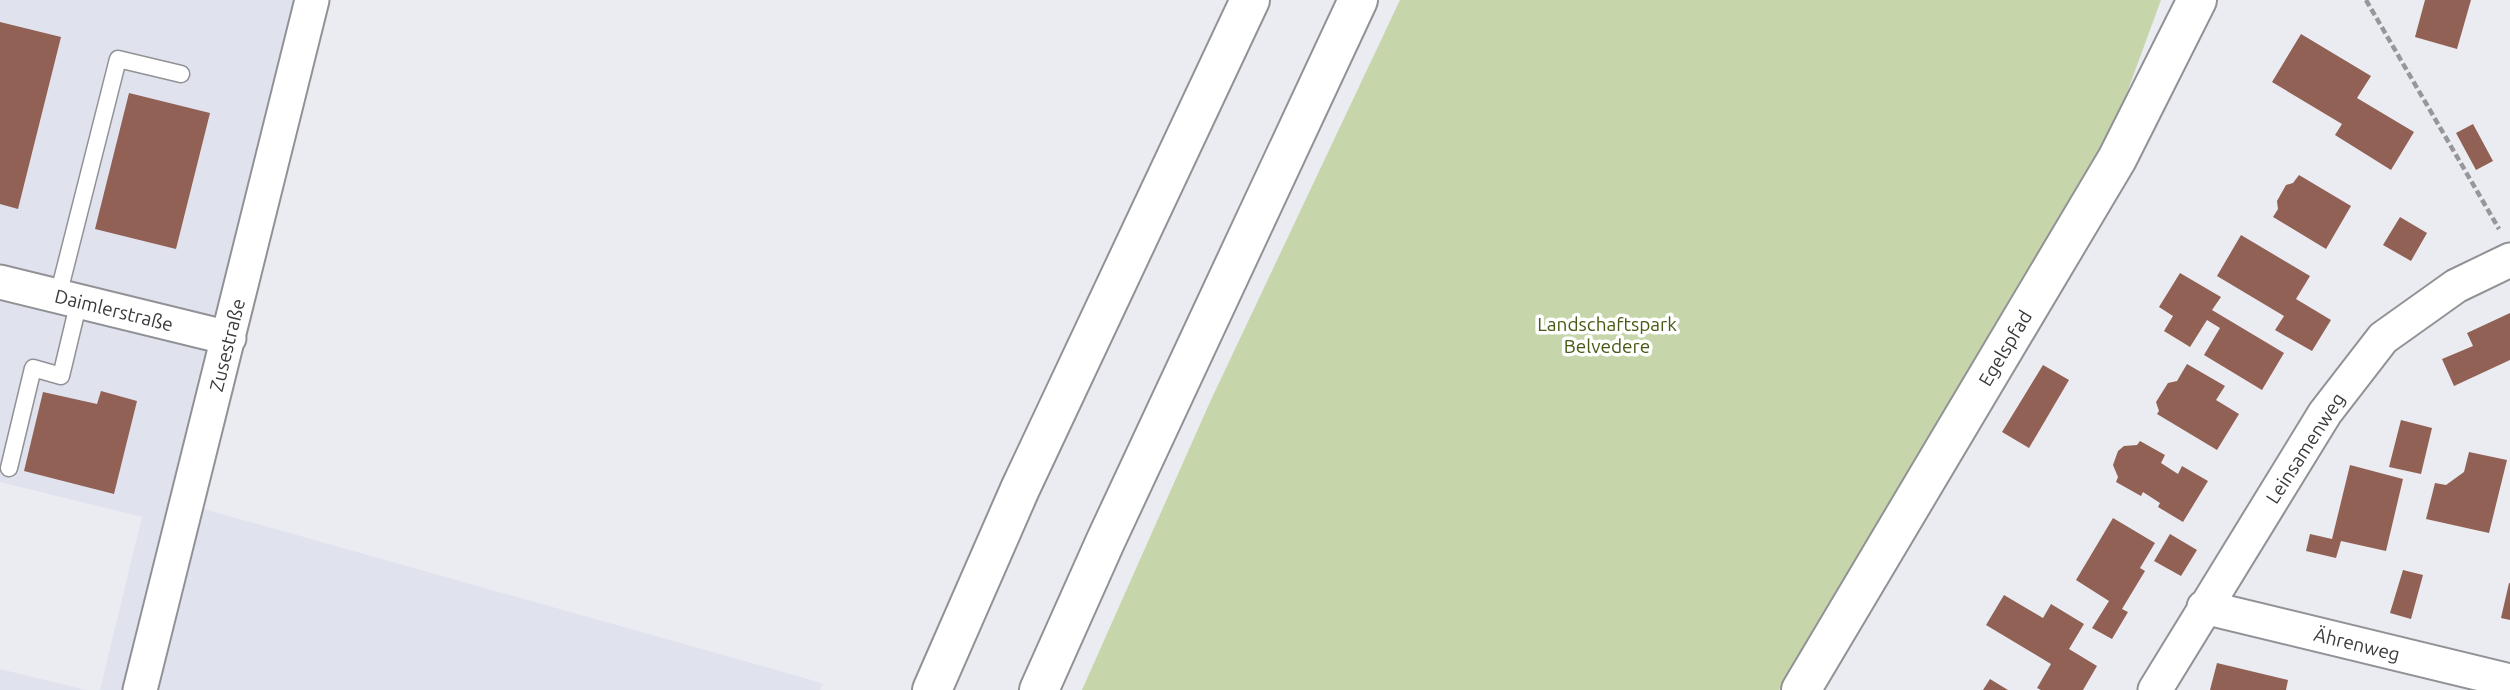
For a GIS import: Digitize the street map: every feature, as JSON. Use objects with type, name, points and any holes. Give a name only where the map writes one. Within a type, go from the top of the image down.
[{"type":"main road","points":[[932,690],[1020,489],[1250,0]]},
{"type":"main road","points":[[1039,690],[1112,527],[1358,0]]},
{"type":"main road","name":"Egelspfad","points":[[1801,690],[2117,159],[2197,0]]},
{"type":"street","name":"Zusestraße","points":[[140,690],[312,0]]},
{"type":"street","name":"Leinsamenweg","points":[[2155,690],[2325,413],[2384,338],[2507,248]]},
{"type":"street","name":"Daimlerstraße","points":[[0,282],[229,338]]},
{"type":"street","name":"Ährenweg","points":[[2204,607],[2510,681]]},
{"type":"lane","points":[[9,468],[33,369],[61,376],[69,299],[118,59],[181,74]]},
{"type":"path","points":[[2366,0],[2507,248]]},
{"type":"shaded area","points":[[0,0],[294,0],[173,496],[204,509],[808,679],[823,684],[820,690],[100,690],[142,517],[0,482]]},
{"type":"shaded area","points":[[0,669],[86,690],[0,690]]},
{"type":"green space","name":"Landschaftspark Belvedere","points":[[1400,0],[2161,0],[2118,117],[1779,690],[1082,690],[1210,402]]},
{"type":"building","points":[[2425,0],[2471,0],[2457,49],[2415,37]]},
{"type":"building","points":[[0,22],[61,37],[18,209],[0,204]]},
{"type":"building","points":[[2301,34],[2371,76],[2357,98],[2414,132],[2391,170],[2335,135],[2342,124],[2272,82]]},
{"type":"building","points":[[129,93],[210,113],[176,249],[95,229]]},
{"type":"building","points":[[2473,124],[2493,161],[2476,170],[2456,133]]},
{"type":"building","points":[[2299,175],[2351,206],[2326,249],[2273,217],[2278,209],[2277,201],[2286,185],[2293,183]]},
{"type":"building","points":[[2400,217],[2427,233],[2411,261],[2383,245]]},
{"type":"building","points":[[2241,235],[2310,276],[2296,299],[2331,320],[2312,351],[2275,330],[2284,316],[2217,276]]},
{"type":"building","points":[[2180,273],[2221,297],[2212,310],[2284,353],[2262,390],[2204,355],[2220,328],[2207,320],[2190,347],[2164,331],[2173,316],[2159,307]]},
{"type":"building","points":[[2510,313],[2510,360],[2454,386],[2442,359],[2473,346],[2467,333]]},
{"type":"building","points":[[2187,364],[2225,386],[2216,400],[2239,414],[2217,450],[2157,414],[2159,411],[2156,402],[2168,383],[2177,381]]},
{"type":"building","points":[[2043,365],[2069,380],[2029,448],[2002,432]]},
{"type":"building","points":[[101,391],[137,401],[114,494],[24,471],[43,392],[97,404]]},
{"type":"building","points":[[2401,420],[2432,428],[2421,474],[2389,467]]},
{"type":"building","points":[[2140,441],[2165,455],[2161,463],[2178,474],[2182,466],[2208,481],[2183,522],[2158,507],[2160,503],[2143,492],[2141,496],[2116,482],[2118,477],[2113,465],[2118,451],[2124,446],[2137,445]]},
{"type":"building","points":[[2469,452],[2507,460],[2489,533],[2426,519],[2435,483],[2446,485],[2464,472]]},
{"type":"building","points":[[2350,465],[2403,479],[2386,551],[2341,541],[2336,558],[2306,551],[2310,534],[2332,539]]},
{"type":"building","points":[[2113,518],[2155,543],[2140,568],[2145,571],[2122,609],[2128,612],[2112,639],[2092,628],[2109,601],[2076,580]]},
{"type":"building","points":[[2170,534],[2197,550],[2181,576],[2154,561]]},
{"type":"building","points":[[2403,570],[2423,575],[2411,619],[2390,613]]},
{"type":"building","points":[[2510,583],[2510,620],[2501,618]]},
{"type":"building","points":[[2004,595],[2043,618],[2051,604],[2084,624],[2069,649],[2097,666],[2083,690],[2037,688],[2051,664],[1986,625]]},
{"type":"building","points":[[2217,663],[2288,680],[2286,690],[2210,690]]},
{"type":"building","points":[[1990,679],[2008,690],[1983,690]]}]
